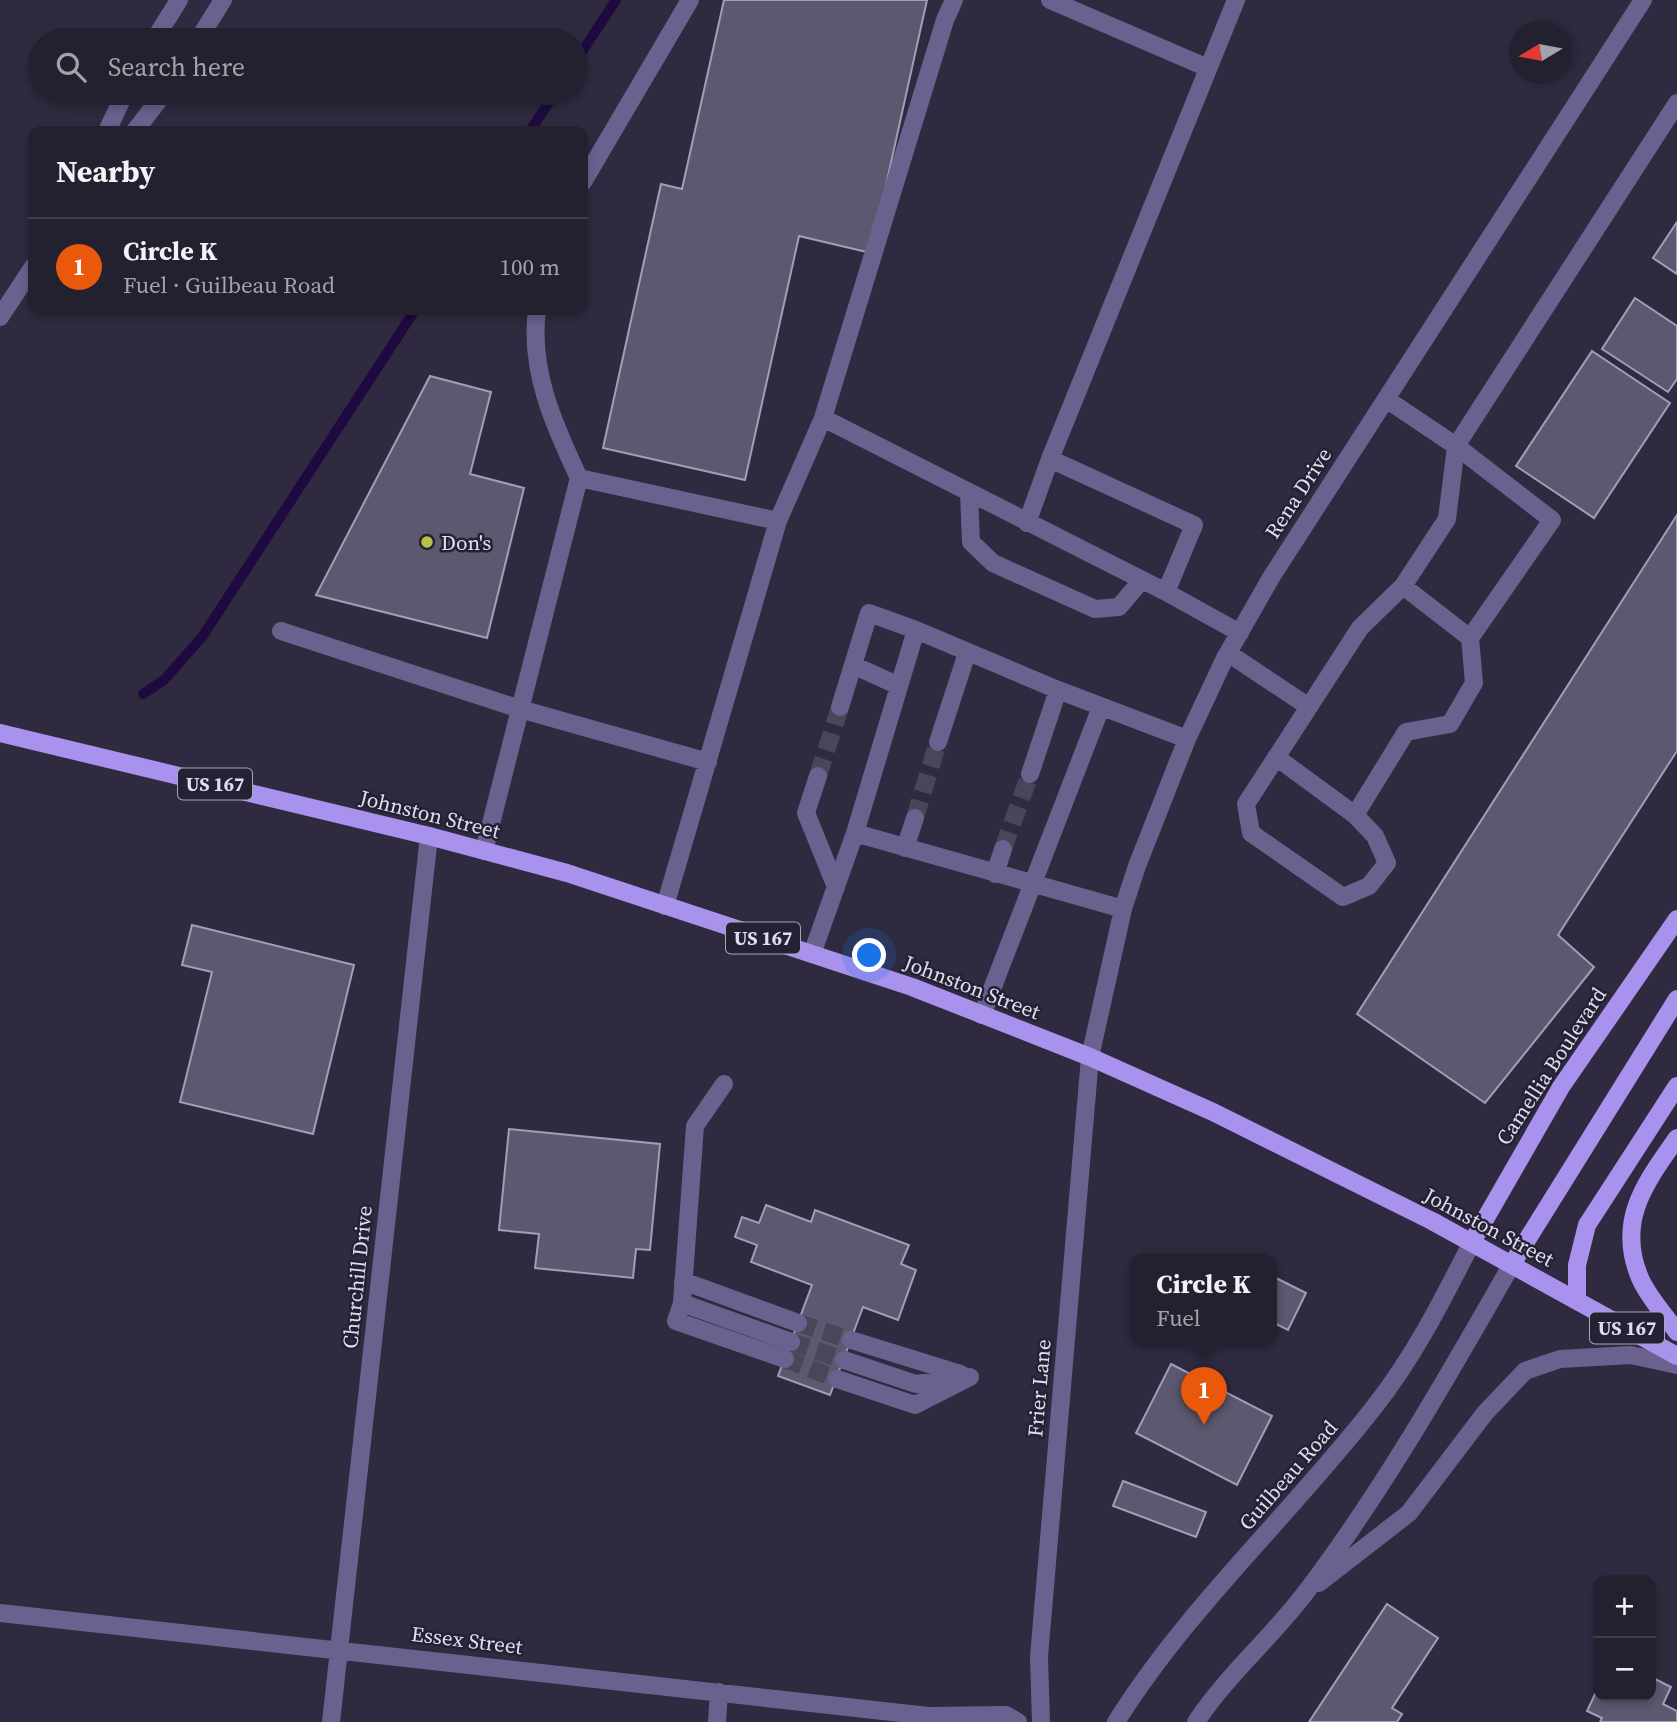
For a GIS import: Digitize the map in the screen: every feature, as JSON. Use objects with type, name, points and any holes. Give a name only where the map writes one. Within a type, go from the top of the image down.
[{"type":"main road","name":"Johnston Street","points":[[0,733],[429,836],[567,873],[912,987],[1090,1057],[1213,1112],[1472,1242],[1677,1356]]},
{"type":"main road","name":"Camellia Boulevard","points":[[1472,1242],[1554,1098],[1677,919]]},
{"type":"main road","points":[[1512,1264],[1677,999]]},
{"type":"main road","points":[[1577,1300],[1577,1265],[1587,1225],[1677,1086]]},
{"type":"main road","points":[[1677,1138],[1637,1198],[1629,1239],[1640,1279],[1677,1332]]},
{"type":"street","points":[[161,28],[178,0]]},
{"type":"street","points":[[206,28],[223,0]]},
{"type":"street","points":[[588,173],[690,0]]},
{"type":"street","points":[[665,906],[778,521],[823,418],[945,20],[954,0]]},
{"type":"street","points":[[1050,0],[1209,68]]},
{"type":"street","points":[[1027,523],[1050,459],[1236,0]]},
{"type":"street","name":"Rena Drive","points":[[1090,1057],[1123,909],[1187,739],[1228,653],[1272,576],[1643,0]]},
{"type":"street","points":[[1276,757],[1354,815],[1375,836],[1387,863],[1369,886],[1343,897],[1251,833],[1245,804],[1360,628],[1403,586],[1447,519],[1456,446],[1677,103]]},
{"type":"street","points":[[109,126],[119,105]]},
{"type":"street","points":[[139,126],[155,105]]},
{"type":"street","points":[[0,317],[28,275]]},
{"type":"street","points":[[484,851],[579,478],[555,426],[536,365],[537,315]]},
{"type":"street","points":[[1354,815],[1406,732],[1450,724],[1474,683],[1470,638],[1552,520],[1456,446],[1386,400]]},
{"type":"street","points":[[823,418],[1166,592],[1240,634]]},
{"type":"street","points":[[1050,459],[1194,525],[1166,592]]},
{"type":"street","points":[[579,478],[778,521]]},
{"type":"street","points":[[969,492],[971,542],[993,563],[1095,609],[1119,607],[1141,581]]},
{"type":"street","points":[[1403,586],[1470,638]]},
{"type":"street","points":[[840,707],[869,613],[1187,739]]},
{"type":"street","points":[[812,954],[855,833],[916,630]]},
{"type":"street","points":[[281,631],[520,709],[708,762]]},
{"type":"street","points":[[938,743],[967,653]]},
{"type":"street","points":[[1228,653],[1309,707]]},
{"type":"street","points":[[853,665],[899,686]]},
{"type":"street","points":[[1030,774],[1058,690]]},
{"type":"street","points":[[982,1015],[1101,707]]},
{"type":"street","points":[[818,776],[806,813],[836,887]]},
{"type":"street","points":[[905,848],[915,818]]},
{"type":"street","points":[[855,833],[1034,886],[1123,909]]},
{"type":"street","name":"Churchill Drive","points":[[331,1722],[429,836]]},
{"type":"street","points":[[995,874],[1003,849]]},
{"type":"street","name":"Frier Lane","points":[[1041,1722],[1039,1657],[1090,1057]]},
{"type":"street","points":[[724,1084],[695,1126],[681,1303],[676,1321],[785,1359]]},
{"type":"street","name":"Guilbeau Road","points":[[1116,1722],[1197,1613],[1303,1494],[1377,1404],[1424,1337],[1472,1242]]},
{"type":"street","points":[[1196,1722],[1305,1593],[1366,1506],[1458,1359],[1512,1264]]},
{"type":"street","points":[[683,1281],[798,1322]]},
{"type":"street","points":[[681,1303],[791,1342]]},
{"type":"street","points":[[851,1340],[970,1377]]},
{"type":"street","points":[[1305,1593],[1409,1513],[1485,1413],[1525,1371],[1560,1359],[1631,1355],[1677,1366]]},
{"type":"street","points":[[844,1360],[916,1384],[970,1377]]},
{"type":"street","points":[[837,1379],[915,1405],[970,1377]]},
{"type":"street","name":"Essex Street","points":[[0,1613],[338,1648],[719,1692],[897,1717],[932,1719],[1006,1715],[1018,1722]]},
{"type":"street","points":[[717,1722],[719,1692]]},
{"type":"building","points":[[724,0],[927,0],[871,253],[799,236],[745,480],[603,448],[661,184],[682,189]]},
{"type":"building","points":[[1677,222],[1677,274],[1653,258]]},
{"type":"building","points":[[1635,298],[1677,326],[1677,379],[1668,392],[1602,349]]},
{"type":"building","points":[[1592,351],[1670,403],[1594,518],[1516,466]]},
{"type":"building","name":"Don's","points":[[430,376],[491,392],[470,474],[524,488],[487,638],[316,595]]},
{"type":"building","points":[[1677,515],[1677,751],[1558,935],[1594,967],[1485,1103],[1357,1014]]},
{"type":"building","points":[[192,925],[354,965],[313,1134],[180,1102],[212,972],[182,965]]},
{"type":"building","points":[[509,1129],[660,1144],[650,1250],[636,1249],[633,1278],[535,1268],[539,1234],[499,1230]]},
{"type":"building","points":[[766,1205],[811,1222],[815,1210],[909,1245],[901,1264],[916,1270],[898,1320],[863,1307],[830,1395],[778,1376],[812,1285],[751,1262],[757,1245],[735,1237],[742,1217],[759,1223]]},
{"type":"building","points":[[1277,1278],[1306,1293],[1288,1330],[1277,1324]]},
{"type":"building","points":[[1171,1364],[1272,1416],[1237,1485],[1136,1433]]},
{"type":"building","points":[[1123,1481],[1206,1512],[1196,1537],[1113,1506]]},
{"type":"building","points":[[1387,1604],[1438,1638],[1392,1708],[1402,1714],[1397,1722],[1309,1722]]},
{"type":"building","points":[[1656,1680],[1671,1687],[1663,1704],[1677,1711],[1677,1722],[1600,1722],[1602,1718],[1587,1711],[1593,1698],[1593,1701],[1656,1701]]},
{"type":"waterway","points":[[588,43],[616,0]]},
{"type":"waterway","points":[[533,126],[547,105]]},
{"type":"waterway","points":[[143,694],[164,680],[202,637],[412,315]]},
{"type":"tunnel","points":[[818,776],[840,707]]},
{"type":"tunnel","points":[[915,818],[938,742]]},
{"type":"tunnel","points":[[1003,849],[1030,774]]},
{"type":"tunnel","points":[[798,1323],[851,1340]]},
{"type":"tunnel","points":[[791,1342],[844,1360]]},
{"type":"tunnel","points":[[785,1359],[837,1379]]},
{"type":"place","name":"Don's","points":[[427,542]]},
{"type":"place","name":"Circle K","points":[[1204,1425]]}]
